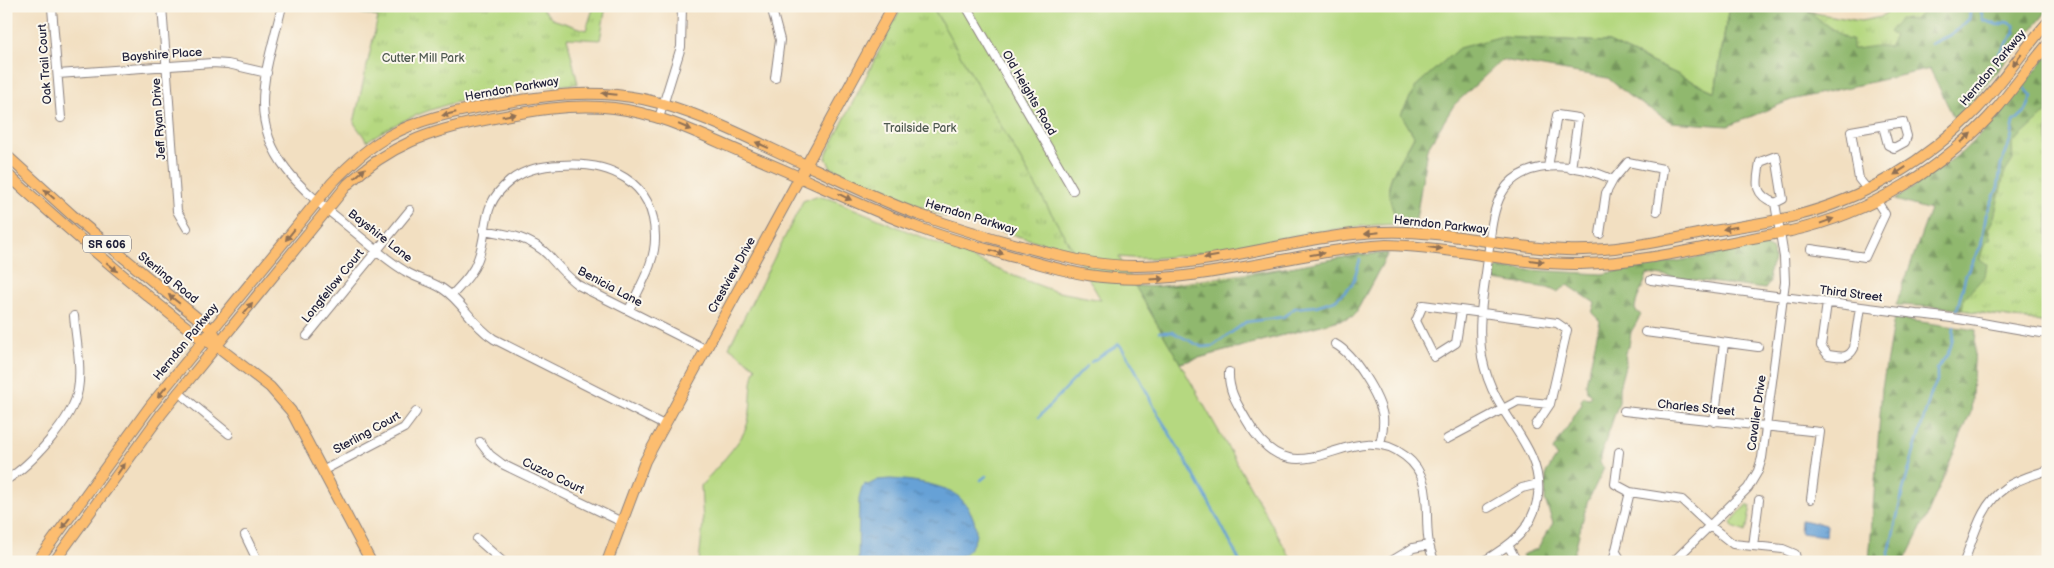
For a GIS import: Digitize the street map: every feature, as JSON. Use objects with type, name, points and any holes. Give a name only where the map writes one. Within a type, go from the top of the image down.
[{"type":"main road","name":"Crestview Drive","points":[[608,562],[645,461],[893,6]]},
{"type":"main road","name":"Herndon Parkway","points":[[37,562],[151,405],[342,172],[365,152],[389,136],[427,119],[513,100],[565,93],[610,94],[664,104],[901,207],[943,223],[1076,260],[1107,264],[1158,266],[1377,232],[1418,233],[1567,250],[1610,249],[1778,220],[1820,208],[1867,189],[1919,159],[1960,125],[1989,95],[2048,22]]},
{"type":"main road","name":"Herndon Parkway","points":[[54,562],[178,392],[348,184],[372,163],[408,141],[433,131],[560,107],[610,108],[660,118],[871,209],[940,235],[1060,270],[1106,278],[1166,278],[1372,246],[1417,246],[1550,263],[1606,263],[1780,233],[1820,224],[1876,200],[1925,171],[1967,137],[1997,108],[2048,44]]},
{"type":"main road","name":"Sterling Road","points":[[6,155],[72,215],[212,330]]},
{"type":"main road","name":"SR 606","points":[[6,173],[75,236],[203,340],[217,346]]},
{"type":"main road","points":[[212,330],[217,346],[281,397],[299,424],[371,562]]},
{"type":"street","name":"Jeff Ryan Drive","points":[[162,6],[177,211],[187,228]]},
{"type":"street","name":"Bayshire Lane","points":[[282,6],[267,73],[264,110],[272,146],[287,172],[317,201],[406,272],[434,284],[452,296],[474,324],[494,339],[664,425]]},
{"type":"street","points":[[660,118],[681,47],[682,6]]},
{"type":"street","points":[[771,6],[780,40],[775,78]]},
{"type":"street","name":"Old Heights Road","points":[[966,6],[1073,190]]},
{"type":"street","name":"Oak Trail Court","points":[[52,8],[61,118]]},
{"type":"street","name":"Bayshire Place","points":[[58,74],[166,66],[228,64],[267,73]]},
{"type":"street","points":[[1548,167],[1557,115],[1578,118],[1571,169]]},
{"type":"street","points":[[1867,189],[1859,179],[1851,131],[1883,126]]},
{"type":"street","points":[[1776,156],[1783,199],[1775,203],[1765,199],[1757,185],[1760,162],[1776,156]]},
{"type":"street","points":[[1600,234],[1606,193],[1613,180],[1628,162],[1663,169],[1656,211]]},
{"type":"street","points":[[452,296],[473,271],[481,248],[488,209],[495,197],[522,173],[545,166],[581,163],[598,165],[619,173],[633,184],[644,197],[653,217],[656,234],[653,258],[629,310]]},
{"type":"street","points":[[1482,562],[1509,547],[1525,529],[1531,519],[1538,495],[1537,470],[1531,456],[1502,408],[1489,382],[1484,366],[1480,332],[1481,313],[1495,208],[1504,189],[1530,169],[1548,167],[1571,169],[1602,175],[1613,180]]},
{"type":"street","points":[[1811,250],[1865,257],[1885,214],[1876,200]]},
{"type":"street","name":"Cavalier Drive","points":[[1673,562],[1740,496],[1754,479],[1762,458],[1784,296],[1786,268],[1775,203]]},
{"type":"street","name":"Longfellow Court","points":[[306,336],[410,210]]},
{"type":"street","name":"Benicia Lane","points":[[483,230],[526,240],[547,254],[561,271],[578,285],[705,348]]},
{"type":"street","name":"Third Street","points":[[1651,280],[1946,316],[1988,326],[2048,334]]},
{"type":"street","points":[[1827,302],[1821,346],[1828,355],[1845,357],[1851,354],[1854,348],[1860,307]]},
{"type":"street","points":[[1461,311],[1456,343],[1434,357],[1416,320],[1423,305],[1556,323],[1567,330],[1550,404],[1536,425]]},
{"type":"street","points":[[6,480],[20,471],[40,452],[75,402],[79,383],[74,316]]},
{"type":"street","points":[[1646,332],[1758,347]]},
{"type":"street","points":[[1714,422],[1724,343]]},
{"type":"street","points":[[1335,344],[1353,359],[1377,399],[1383,418],[1380,444]]},
{"type":"street","points":[[1229,372],[1232,396],[1255,436],[1270,450],[1279,455],[1302,460],[1361,444],[1380,444],[1406,456],[1420,472],[1427,492],[1429,545],[1435,562]]},
{"type":"street","points":[[178,392],[229,434]]},
{"type":"street","points":[[1447,439],[1518,401],[1550,404]]},
{"type":"street","name":"Charles Street","points":[[1624,411],[1820,432],[1811,499]]},
{"type":"street","name":"Sterling Court","points":[[324,470],[404,428],[416,412]]},
{"type":"street","name":"Cuzco Court","points":[[480,442],[490,455],[502,464],[622,522]]},
{"type":"street","points":[[1619,452],[1615,484],[1630,492],[1682,500],[1733,544],[1783,549],[1795,554],[1797,562]]},
{"type":"street","points":[[1964,562],[1982,516],[1996,496],[2014,483],[2048,470]]},
{"type":"street","points":[[1488,508],[1522,488],[1538,484]]},
{"type":"street","points":[[1613,562],[1630,492]]},
{"type":"street","points":[[1753,546],[1759,500]]},
{"type":"street","points":[[245,535],[258,562]]},
{"type":"street","points":[[478,539],[503,562]]},
{"type":"street","points":[[1390,562],[1413,548],[1429,545]]},
{"type":"street","points":[[1509,547],[1518,562]]},
{"type":"street","points":[[1616,552],[1622,562]]},
{"type":"green space","name":"Cutter Mill Park","points":[[342,6],[540,6],[552,19],[586,30],[594,6],[606,6],[600,40],[567,38],[578,84],[495,93],[441,106],[390,127],[367,141],[354,123],[378,17],[342,9]]},
{"type":"green space","name":"Trailside Park","points":[[902,6],[932,6],[1073,251],[943,216],[831,168],[826,158],[827,153]]},
{"type":"green space","points":[[932,6],[1732,6],[1728,12],[1715,92],[1608,42],[1499,37],[1414,136],[1398,164],[1391,179],[1389,193],[1398,224],[1332,230],[1170,257],[1119,257],[1135,286],[1156,287],[1304,265],[1356,255],[1388,253],[1354,316],[1180,363],[1293,562],[699,562],[703,523],[701,486],[738,442],[746,428],[750,413],[752,382],[756,367],[729,347],[803,201],[816,196],[831,199],[1054,291],[1101,300]]},
{"type":"green space","points":[[1732,6],[1799,6],[1837,22],[1872,25],[1895,6],[2048,6],[2048,10],[1955,120],[1930,69],[1791,100],[1728,126],[1671,122],[1629,96],[1608,78],[1502,60],[1454,105],[1427,149],[1415,226],[1398,224],[1390,201],[1389,186],[1394,172],[1414,136],[1401,114],[1417,85],[1459,48],[1499,37],[1609,42],[1715,92],[1728,12]]},
{"type":"green space","points":[[1895,6],[1921,6],[1922,13],[1914,20],[1900,19],[1889,32],[1895,36],[1889,47],[1879,46],[1852,49],[1852,40],[1846,39],[1808,12],[1861,21],[1881,17]]},
{"type":"green space","points":[[2048,55],[2048,323],[1942,307],[1896,305],[1930,210],[1895,200],[1961,153],[1993,122]]},
{"type":"green space","points":[[2048,111],[2048,323],[1962,310],[1964,298],[1985,276],[1987,264],[1980,259],[1984,244],[1991,239],[1988,229],[1994,218],[2004,174],[2013,160],[2012,144]]},
{"type":"green space","points":[[1765,246],[1773,250],[1774,261],[1769,271],[1770,282],[1765,289],[1647,274],[1635,306],[1635,310],[1641,315],[1631,332],[1629,346],[1625,352],[1626,362],[1619,388],[1619,402],[1600,457],[1600,463],[1604,468],[1587,503],[1572,562],[1526,562],[1522,555],[1537,549],[1553,523],[1545,500],[1546,473],[1557,456],[1553,450],[1582,404],[1581,400],[1584,397],[1589,398],[1591,395],[1587,391],[1586,384],[1600,321],[1592,313],[1595,303],[1568,285],[1557,292],[1548,288],[1494,280],[1496,268],[1602,274]]},
{"type":"green space","points":[[1388,253],[1354,316],[1180,363],[1135,286],[1197,284],[1325,261]]},
{"type":"green space","points":[[1894,318],[1976,330],[1971,412],[1926,518],[1904,562],[1869,562],[1882,388]]},
{"type":"green space","points":[[1747,504],[1751,506],[1746,532],[1733,527],[1731,522]]},
{"type":"water","points":[[890,479],[936,486],[956,494],[966,505],[973,518],[976,532],[974,543],[954,562],[858,562],[859,498],[862,487],[865,484],[868,485],[878,480]]},
{"type":"water","points":[[1801,520],[1827,525],[1826,536],[1800,533]]},
{"type":"waterway","points":[[1931,44],[1954,33],[1969,19],[1971,6]]},
{"type":"waterway","points":[[1980,6],[1983,20],[1998,25],[2006,22],[2014,25],[2015,33],[1999,53],[2000,65]]},
{"type":"waterway","points":[[1980,6],[1987,6]]},
{"type":"waterway","points":[[1957,310],[1966,274],[1981,246],[1986,215],[1998,187],[2001,165],[2011,139],[2014,122],[2026,111],[2032,96],[2025,88]]},
{"type":"waterway","points":[[1159,332],[1172,332],[1202,347],[1213,346],[1246,322],[1283,317],[1295,308],[1316,306],[1335,300],[1352,285],[1360,260]]},
{"type":"waterway","points":[[1887,562],[1903,490],[1931,393],[1937,381],[1937,368],[1950,350],[1954,327]]},
{"type":"waterway","points":[[1091,362],[1119,344],[1132,363],[1158,414],[1204,492],[1240,562]]},
{"type":"waterway","points":[[1039,417],[1087,366]]},
{"type":"waterway","points":[[981,480],[986,476]]}]
